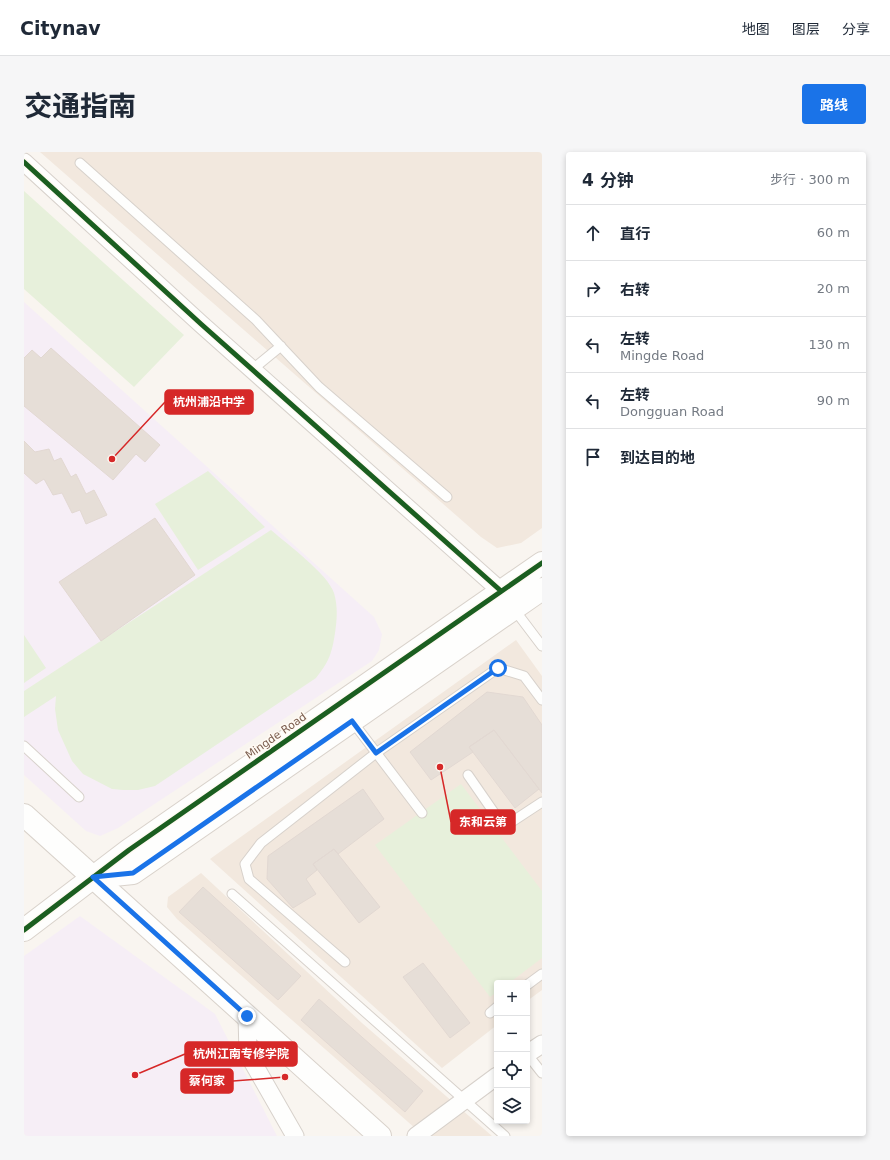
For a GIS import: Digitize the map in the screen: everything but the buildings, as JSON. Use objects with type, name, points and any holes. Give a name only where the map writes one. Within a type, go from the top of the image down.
[{"type":"street","points":[[24,162],[252,370],[508,600]]},
{"type":"street","name":"Mingde Road","points":[[93,877],[133,873],[352,721],[508,600],[542,563]]},
{"type":"street","name":"Mingde Road","points":[[24,930],[129,850],[508,600],[542,589]]},
{"type":"street","points":[[24,815],[380,1136]]},
{"type":"street","points":[[247,1016],[248,1054],[295,1136]]},
{"type":"street","points":[[530,1052],[542,1044]]},
{"type":"street","points":[[416,1136],[494,1078]]},
{"type":"lane","points":[[80,163],[256,320],[319,387],[447,497]]},
{"type":"lane","points":[[252,370],[281,346]]},
{"type":"lane","points":[[508,600],[542,646]]},
{"type":"lane","points":[[345,962],[249,879],[245,864],[261,843],[376,753],[498,668],[524,676],[542,700]]},
{"type":"lane","points":[[352,721],[422,813]]},
{"type":"lane","points":[[24,746],[79,797]]},
{"type":"lane","points":[[468,775],[504,827],[542,802]]},
{"type":"lane","points":[[232,894],[505,1136]]},
{"type":"lane","points":[[530,983],[542,974]]},
{"type":"lane","points":[[530,1058],[542,1073]]},
{"type":"shaded area","points":[[40,152],[542,152],[542,528],[521,543],[497,548],[481,537]]},
{"type":"shaded area","points":[[24,302],[374,617],[382,634],[379,650],[372,661],[118,828],[100,836],[86,831],[24,775]]},
{"type":"shaded area","points":[[516,640],[542,676],[542,990],[530,999],[530,980],[494,980],[494,1027],[442,1068],[210,859]]},
{"type":"shaded area","points":[[201,873],[362,1023],[492,1136],[424,1136],[177,919],[167,907],[168,897]]},
{"type":"shaded area","points":[[80,916],[215,1014],[277,1136],[24,1136],[24,956]]},
{"type":"green space","points":[[24,191],[184,335],[134,387],[24,289]]},
{"type":"green space","points":[[208,471],[265,527],[198,570],[155,504]]},
{"type":"green space","points":[[271,530],[316,568],[330,585],[334,593],[337,618],[333,646],[327,662],[316,678],[155,786],[138,790],[112,789],[83,774],[72,761],[58,730],[55,709],[56,696],[24,717],[24,691]]},
{"type":"green space","points":[[24,635],[46,668],[24,683]]},
{"type":"green space","points":[[461,784],[542,891],[542,958],[513,980],[494,980],[494,994],[490,997],[375,845]]},
{"type":"cycle path","points":[[24,162],[201,324],[501,591]]},
{"type":"cycle path","points":[[24,930],[129,850],[542,563]]},
{"type":"place","name":"杭州浦沿中学","points":[[112,459]]},
{"type":"place","name":"东和云第","points":[[440,767]]},
{"type":"place","name":"杭州江南专修学院","points":[[135,1075]]},
{"type":"place","name":"蔡何家","points":[[285,1077]]},
{"type":"route","points":[[247,1016],[93,877],[133,873],[352,721],[376,753],[498,668]]}]
